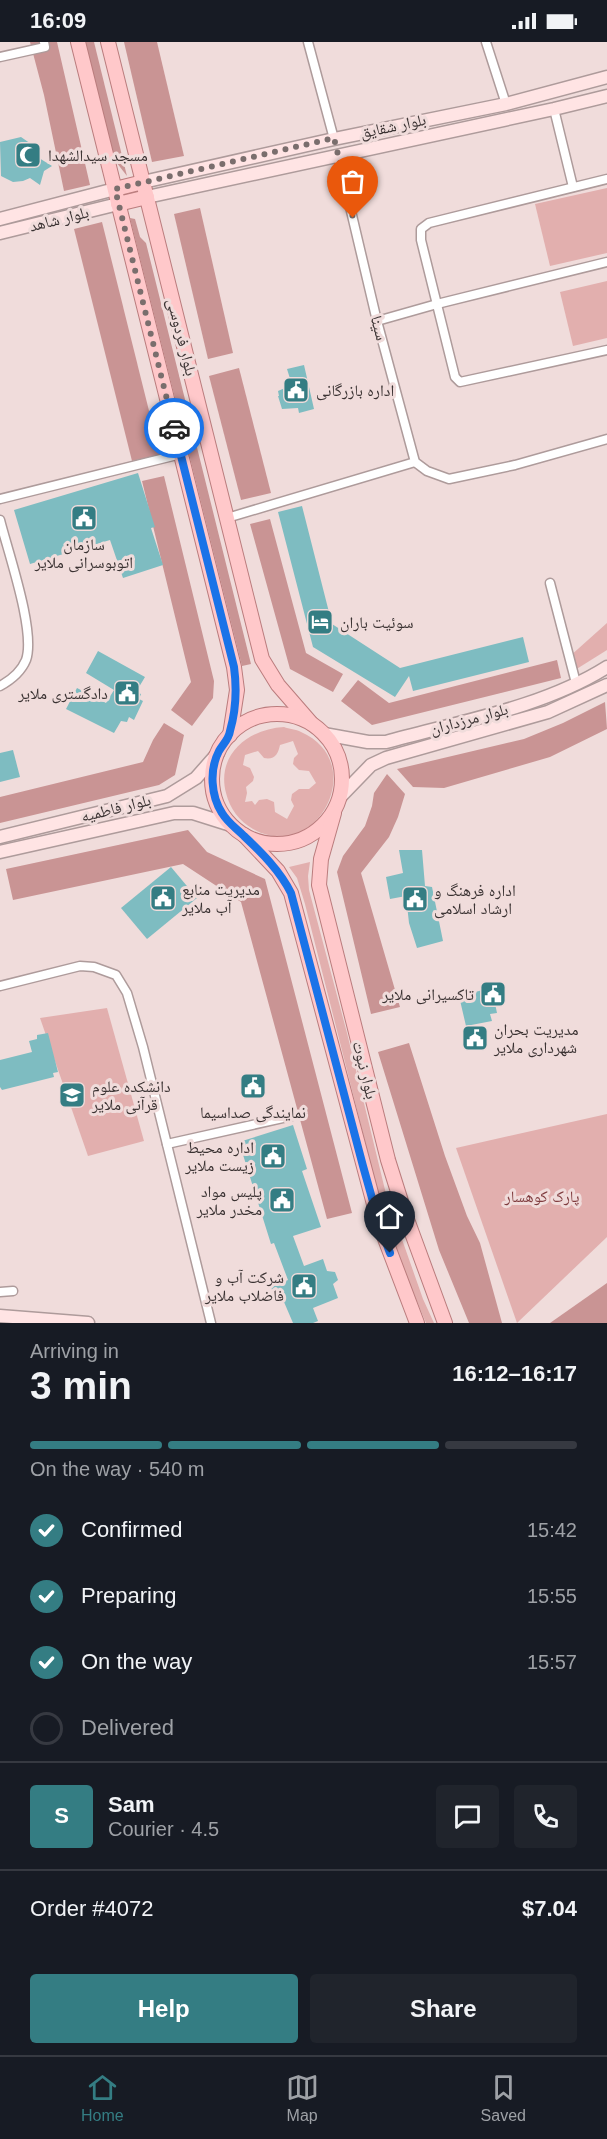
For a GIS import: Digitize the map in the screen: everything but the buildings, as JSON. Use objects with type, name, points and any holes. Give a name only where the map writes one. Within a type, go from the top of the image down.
[{"type":"main road","name":"بلوار فردوسی","points":[[78,42],[234,667],[237,690],[230,735]]},
{"type":"main road","name":"بلوار فردوسی","points":[[108,42],[262,659],[278,685],[311,723]]},
{"type":"main road","name":"بلوار شقایق","points":[[143,182],[334,138],[506,104],[607,77]]},
{"type":"main road","points":[[549,92],[554,110]]},
{"type":"main road","name":"بلوار شقایق","points":[[147,197],[554,110],[607,96]]},
{"type":"main road","points":[[334,138],[338,156]]},
{"type":"main road","points":[[115,189],[143,182]]},
{"type":"main road","name":"بلوار شاهد","points":[[0,219],[115,189]]},
{"type":"main road","points":[[118,204],[147,197]]},
{"type":"main road","name":"بلوار شاهد","points":[[0,233],[118,204]]},
{"type":"main road","name":"بلوار مرزداران","points":[[324,734],[368,742],[386,742],[513,707],[576,683],[607,667]]},
{"type":"main road","name":"بلوار مرزداران","points":[[340,797],[371,765],[386,758],[548,712],[607,685]]},
{"type":"main road","points":[[277,714],[311,723],[334,747],[341,763],[343,780],[334,813],[319,829],[301,840],[286,844],[257,841],[244,835],[221,813],[215,798],[213,775],[218,753],[230,735],[243,724],[260,717],[277,714]]},
{"type":"main road","name":"بلوار فاطمیه","points":[[0,837],[167,796],[196,777],[218,753]]},
{"type":"main road","name":"بلوار فاطمیه","points":[[0,852],[174,813],[193,813],[231,825]]},
{"type":"main road","name":"بلوار نبوت","points":[[334,813],[321,859],[319,885],[388,1160],[445,1323]]},
{"type":"main road","name":"بلوار نبوت","points":[[244,835],[278,872],[291,893],[379,1223],[417,1323]]},
{"type":"main road","points":[[0,1316],[88,1323]]},
{"type":"street","points":[[0,57],[45,47],[44,42]]},
{"type":"street","points":[[308,42],[334,138]]},
{"type":"street","points":[[486,42],[506,104]]},
{"type":"street","points":[[554,110],[573,187]]},
{"type":"street","name":"سینا","points":[[338,156],[377,321],[415,462]]},
{"type":"street","points":[[607,179],[429,223],[421,229],[421,240],[455,377],[460,382],[607,350]]},
{"type":"street","points":[[377,321],[607,262]]},
{"type":"street","points":[[227,518],[415,462],[427,471],[449,479],[515,465],[607,439]]},
{"type":"street","points":[[0,499],[181,454]]},
{"type":"street","points":[[0,520],[28,627],[28,649],[25,662],[14,678],[0,686]]},
{"type":"street","points":[[550,583],[576,683]]},
{"type":"street","points":[[0,986],[80,966],[94,967],[116,975],[126,993],[143,1047],[211,1323]]},
{"type":"street","points":[[167,1144],[292,1116]]},
{"type":"street","points":[[0,1292],[14,1291]]},
{"type":"green space","points":[[607,188],[607,253],[550,266],[535,204]]},
{"type":"green space","points":[[607,281],[607,338],[573,346],[560,292]]},
{"type":"green space","points":[[607,623],[607,650],[575,670],[569,657]]},
{"type":"green space","points":[[284,727],[301,732],[321,746],[332,765],[333,785],[327,805],[315,822],[297,833],[276,836],[253,829],[236,814],[226,793],[224,779],[230,756],[247,739],[271,729]],"holes":[[[293,741],[298,754],[293,764],[299,770],[309,771],[316,783],[309,789],[299,789],[292,794],[291,800],[294,806],[287,819],[275,812],[274,802],[267,799],[259,800],[255,805],[252,801],[245,802],[246,787],[254,777],[250,768],[243,765],[245,755],[258,751],[264,758],[271,758],[277,754],[280,745]]]},
{"type":"green space","points":[[310,862],[309,890],[386,1194],[423,1299],[434,1323],[426,1323],[401,1263],[378,1193],[305,904],[297,878],[289,867]]},
{"type":"green space","points":[[107,1008],[144,1141],[88,1156],[40,1018]]},
{"type":"green space","name":"پارک کوهسار","points":[[607,1114],[607,1237],[517,1323],[456,1148]]},
{"type":"shaded area","points":[[30,42],[57,42],[90,185],[64,191],[44,95]]},
{"type":"shaded area","points":[[85,42],[94,42],[127,176],[113,158]]},
{"type":"shaded area","points":[[124,42],[157,42],[184,156],[152,162]]},
{"type":"shaded area","points":[[200,208],[233,353],[208,359],[174,214]]},
{"type":"shaded area","points":[[130,218],[135,219],[140,237],[146,243],[251,664],[242,666]]},
{"type":"shaded area","points":[[102,222],[160,455],[132,461],[74,229]]},
{"type":"shaded area","points":[[239,368],[271,493],[241,500],[209,376]]},
{"type":"shaded area","points":[[164,476],[214,681],[213,698],[192,726],[171,710],[191,682],[142,481]]},
{"type":"shaded area","points":[[270,519],[306,653],[343,674],[333,692],[290,669],[250,524]]},
{"type":"shaded area","points":[[557,660],[561,678],[372,725],[341,701],[358,680],[389,703]]},
{"type":"shaded area","points":[[605,702],[607,729],[550,757],[444,788],[413,787],[397,769],[524,739]]},
{"type":"shaded area","points":[[164,723],[184,735],[175,775],[159,785],[0,823],[0,797],[143,762]]},
{"type":"shaded area","points":[[387,774],[405,794],[389,837],[361,873],[400,1007],[371,1014],[337,872],[343,856],[365,826],[374,793]]},
{"type":"shaded area","points":[[188,830],[207,852],[265,879],[352,1213],[327,1219],[241,902],[183,864],[13,900],[6,869]]},
{"type":"shaded area","points":[[409,1043],[445,1156],[467,1216],[480,1243],[502,1323],[469,1323],[439,1250],[378,1052]]},
{"type":"shaded area","points":[[607,1283],[607,1323],[550,1323]]},
{"type":"way so far","points":[[174,428],[115,189],[334,138],[353,218]]},
{"type":"place","name":"مسجد سیدالشهدا","points":[[28,155]]},
{"type":"place","name":"اداره بازرگانی","points":[[296,390]]},
{"type":"place","name":"سازمان اتوبوسرانی ملایر","points":[[84,518]]},
{"type":"place","name":"سوئیت باران","points":[[320,622]]},
{"type":"place","name":"دادگستری ملایر","points":[[127,693]]},
{"type":"place","name":"مدیریت منابع آب ملایر","points":[[163,898]]},
{"type":"place","name":"اداره فرهنگ و ارشاد اسلامی","points":[[415,899]]},
{"type":"place","name":"تاکسیرانی ملایر","points":[[493,994]]},
{"type":"place","name":"مدیریت بحران شهرداری ملایر","points":[[475,1038]]},
{"type":"place","name":"نمایندگی صداسیما","points":[[253,1086]]},
{"type":"place","name":"دانشکده علوم قرآنی ملایر","points":[[72,1095]]},
{"type":"place","name":"اداره محیط زیست ملایر","points":[[273,1156]]},
{"type":"place","name":"پلیس مواد مخدر ملایر","points":[[282,1200]]},
{"type":"place","name":"شرکت آب و فاضلاب ملایر","points":[[304,1286]]},
{"type":"route","points":[[174,428],[234,667],[237,690],[230,735],[218,753],[213,768],[212,783],[215,798],[221,813],[278,872],[291,893],[363,1166],[390,1253]]}]
